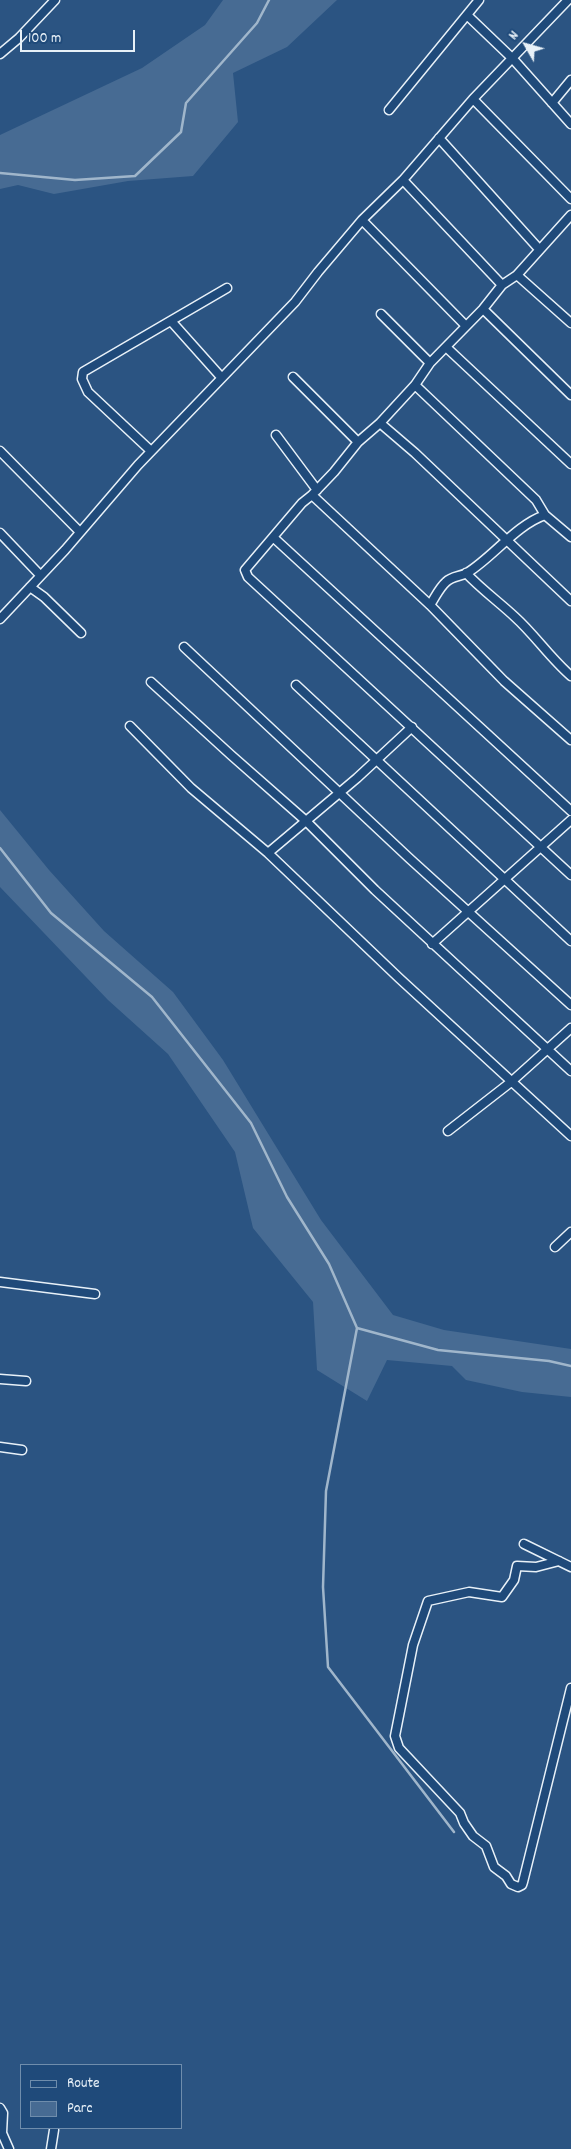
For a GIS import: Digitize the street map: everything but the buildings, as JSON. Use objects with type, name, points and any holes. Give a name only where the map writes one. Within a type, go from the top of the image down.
[{"type":"street","points":[[0,54],[19,38],[55,0]]},
{"type":"street","points":[[389,110],[479,0]]},
{"type":"street","points":[[0,619],[151,451],[295,302],[362,220],[403,180],[474,99],[568,0]]},
{"type":"street","points":[[467,15],[513,59],[571,124]]},
{"type":"street","points":[[552,103],[571,80]]},
{"type":"street","points":[[474,99],[571,199]]},
{"type":"street","points":[[439,138],[539,249]]},
{"type":"street","points":[[403,180],[502,285]]},
{"type":"street","points":[[571,215],[516,275],[502,285],[483,309],[465,325],[430,363],[415,385],[380,423],[358,442],[315,493],[302,503],[245,570],[248,577],[571,875]]},
{"type":"street","points":[[362,220],[465,325]]},
{"type":"street","points":[[516,275],[571,323]]},
{"type":"street","points":[[151,451],[88,392],[82,380],[83,372],[227,288]]},
{"type":"street","points":[[483,309],[571,395]]},
{"type":"street","points":[[381,314],[430,363]]},
{"type":"street","points":[[171,321],[221,377]]},
{"type":"street","points":[[446,347],[571,464]]},
{"type":"street","points":[[293,377],[358,442]]},
{"type":"street","points":[[415,385],[536,500],[546,515],[571,537]]},
{"type":"street","points":[[380,423],[415,453],[571,601]]},
{"type":"street","points":[[276,434],[315,493],[430,605],[504,681],[571,740]]},
{"type":"street","points":[[0,451],[80,532]]},
{"type":"street","points":[[430,605],[444,584],[452,577],[466,573],[506,540],[538,517],[546,515]]},
{"type":"street","points":[[0,533],[40,575]]},
{"type":"street","points":[[274,538],[571,811]]},
{"type":"street","points":[[466,573],[487,594],[514,616],[545,651],[571,676]]},
{"type":"street","points":[[30,587],[44,597],[81,633]]},
{"type":"street","points":[[184,647],[571,1006]]},
{"type":"street","points":[[151,682],[306,821],[432,944],[571,1071]]},
{"type":"street","points":[[296,685],[571,941]]},
{"type":"street","points":[[130,726],[191,788],[268,853],[571,1136]]},
{"type":"street","points":[[268,853],[341,792],[412,728]]},
{"type":"street","points":[[432,944],[571,820]]},
{"type":"street","points":[[448,1131],[511,1082],[571,1028]]},
{"type":"street","points":[[556,1247],[571,1232]]},
{"type":"street","points":[[0,1282],[95,1294]]},
{"type":"street","points":[[0,1379],[26,1381]]},
{"type":"street","points":[[0,1447],[22,1450]]},
{"type":"street","points":[[524,1544],[571,1567]]},
{"type":"street","points":[[559,1561],[536,1567],[517,1566],[514,1580],[502,1597],[469,1592],[428,1601],[413,1645],[395,1736],[399,1748],[460,1813],[473,1836],[486,1846],[494,1867],[506,1876],[511,1884],[518,1887],[522,1885],[571,1688]]},
{"type":"street","points":[[0,2108],[3,2113],[2,2133],[9,2149]]},
{"type":"street","points":[[51,2149],[54,2130]]},
{"type":"green space","points":[[223,0],[337,0],[287,47],[233,73],[238,122],[193,176],[128,181],[54,194],[18,185],[0,189],[0,135],[142,68],[205,25]]},
{"type":"green space","points":[[0,810],[49,870],[104,931],[173,992],[223,1060],[321,1220],[393,1315],[444,1330],[571,1349],[571,1397],[522,1392],[466,1380],[452,1366],[387,1360],[367,1401],[317,1370],[313,1302],[253,1228],[235,1152],[168,1054],[108,1000],[0,887]]},
{"type":"waterway","points":[[0,173],[75,180],[135,176],[181,132],[186,103],[257,23],[269,0]]},
{"type":"waterway","points":[[0,848],[51,913],[152,997],[251,1123],[287,1197],[329,1264],[357,1328],[438,1350],[549,1361],[571,1366]]},
{"type":"waterway","points":[[357,1328],[326,1491],[323,1587],[328,1667],[454,1832]]}]
